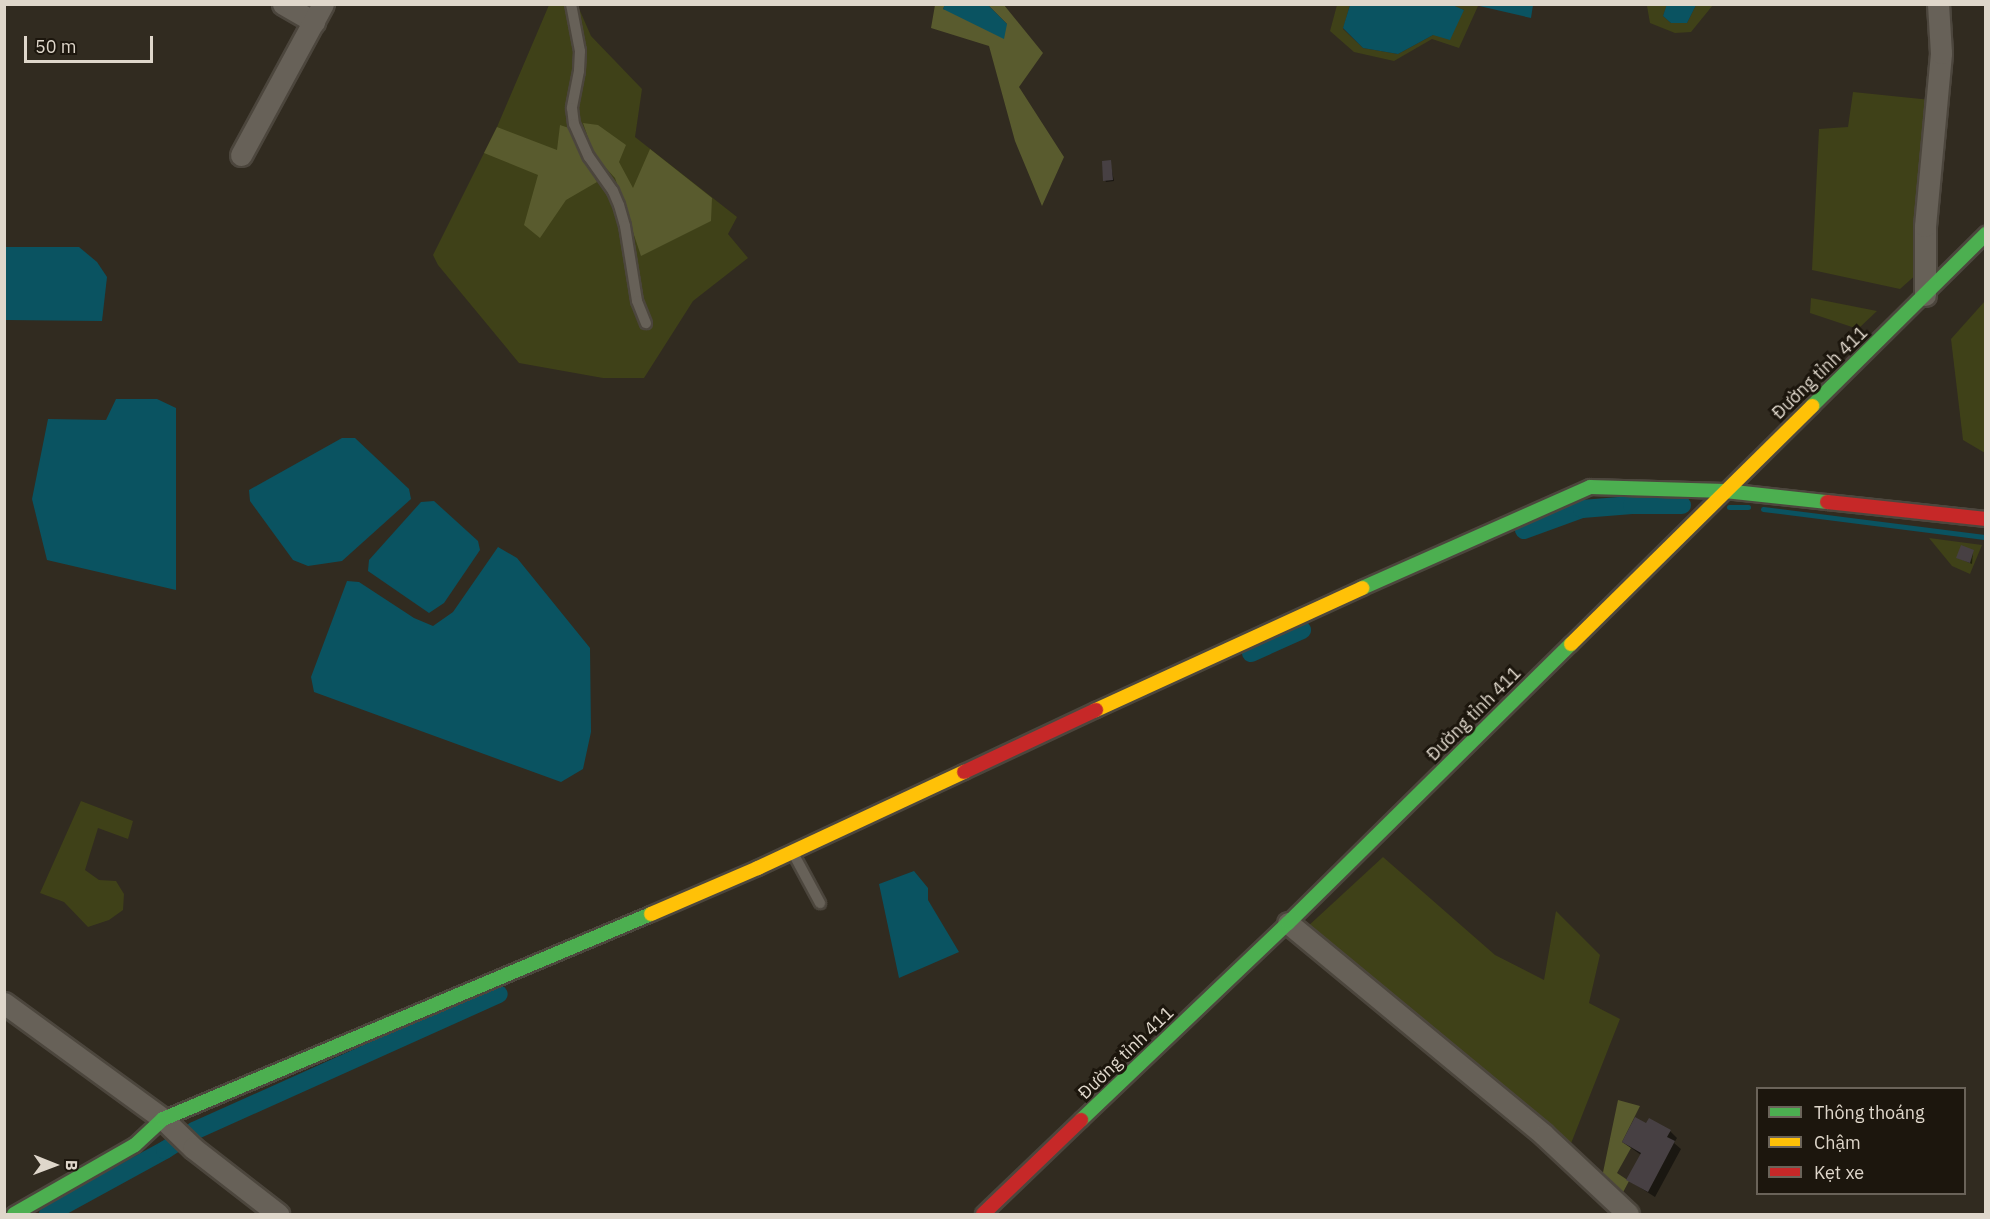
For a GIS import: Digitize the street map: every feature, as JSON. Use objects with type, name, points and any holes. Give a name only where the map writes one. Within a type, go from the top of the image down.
[{"type":"main road","name":"Đường tỉnh 411","points":[[982,1215],[1288,923],[1986,234]]},
{"type":"main road","points":[[14,1215],[135,1145],[164,1119],[335,1049],[793,853],[1270,629],[1590,487],[1725,491],[1986,519]]},
{"type":"street","points":[[241,155],[318,13],[283,4]]},
{"type":"street","points":[[1924,295],[1925,226],[1941,53],[1938,4]]},
{"type":"street","points":[[1288,923],[1544,1135],[1628,1215]]},
{"type":"street","points":[[4,1003],[164,1119],[193,1148],[278,1215]]},
{"type":"lane","points":[[572,4],[580,51],[572,108],[574,124],[588,157],[613,191],[619,205],[625,226],[637,301],[646,323]]},
{"type":"lane","points":[[793,853],[820,903]]},
{"type":"green space","points":[[577,4],[591,36],[642,89],[635,137],[737,217],[728,234],[748,258],[693,301],[644,378],[603,378],[519,363],[438,265],[433,255],[497,127],[549,5]]},
{"type":"green space","points":[[1475,4],[1478,6],[1459,48],[1432,39],[1394,61],[1354,52],[1330,31],[1337,5],[1350,5],[1343,29],[1363,48],[1398,54],[1433,35],[1464,10],[1450,5]]},
{"type":"green space","points":[[935,5],[945,5],[943,9],[1007,24],[988,5],[1004,5],[1043,53],[1019,87],[1064,157],[1042,206],[1015,141],[989,46],[931,28]]},
{"type":"green space","points":[[1643,5],[1667,5],[1663,16],[1671,23],[1687,23],[1696,5],[1713,5],[1691,32],[1675,33],[1650,23],[1647,6]]},
{"type":"green space","points":[[1853,92],[1931,100],[1918,273],[1900,289],[1812,270],[1819,129],[1848,127]]},
{"type":"green space","points":[[583,123],[598,125],[626,145],[619,162],[633,188],[650,149],[712,198],[711,221],[641,256],[615,178],[594,155]]},
{"type":"green space","points":[[560,125],[569,128],[597,182],[566,200],[540,238],[524,225],[538,175],[484,153],[497,127],[557,150]]},
{"type":"green space","points":[[1811,298],[1877,311],[1858,329],[1810,313]]},
{"type":"green space","points":[[1985,301],[1985,453],[1963,440],[1951,339]]},
{"type":"green space","points":[[1929,538],[1982,545],[1970,574],[1952,566]]},
{"type":"green space","points":[[81,801],[133,821],[128,839],[98,828],[85,870],[99,880],[116,881],[124,894],[123,910],[109,920],[88,927],[64,902],[40,893]]},
{"type":"green space","points":[[1383,857],[1495,955],[1544,980],[1556,911],[1600,955],[1589,1003],[1620,1019],[1570,1146],[1306,928]]},
{"type":"green space","points":[[1618,1100],[1640,1106],[1622,1142],[1631,1148],[1617,1173],[1629,1181],[1620,1198],[1601,1182]]},
{"type":"water","points":[[945,4],[988,5],[1007,24],[1004,39],[943,9]]},
{"type":"water","points":[[1450,4],[1464,10],[1450,40],[1433,35],[1398,54],[1363,48],[1343,28],[1350,5]]},
{"type":"water","points":[[1533,4],[1531,18],[1475,5]]},
{"type":"water","points":[[1667,4],[1696,5],[1687,23],[1671,23],[1663,16]]},
{"type":"water","points":[[5,247],[79,247],[97,262],[107,277],[102,321],[5,320]]},
{"type":"water","points":[[116,399],[157,399],[176,408],[176,590],[47,560],[32,499],[48,419],[106,420]]},
{"type":"water","points":[[342,438],[355,438],[409,489],[411,499],[342,561],[308,566],[293,560],[250,501],[249,490]]},
{"type":"water","points":[[434,501],[478,541],[480,550],[444,603],[429,613],[368,571],[369,560],[421,502]]},
{"type":"water","points":[[498,547],[517,558],[590,648],[591,732],[583,769],[561,782],[314,692],[311,677],[347,581],[359,582],[414,618],[433,626],[453,612]]},
{"type":"water","points":[[914,871],[928,888],[928,900],[959,952],[899,978],[879,884]]},
{"type":"building","points":[[1111,160],[1113,180],[1103,181],[1102,161]]},
{"type":"building","points":[[1961,545],[1974,550],[1970,563],[1956,558]]},
{"type":"building","points":[[1635,1117],[1646,1123],[1649,1118],[1671,1130],[1667,1137],[1675,1141],[1648,1192],[1626,1180],[1641,1153],[1622,1142]]},
{"type":"waterway","points":[[1524,530],[1582,509],[1632,505],[1682,505]]},
{"type":"waterway","points":[[1729,507],[1748,507]]},
{"type":"waterway","points":[[1763,509],[1986,537]]},
{"type":"waterway","points":[[1251,653],[1302,630]]},
{"type":"waterway","points":[[48,1214],[165,1150],[194,1131],[499,994]]},
{"type":"traffic: fast","points":[[1812,406],[1986,234]]},
{"type":"traffic: fast","points":[[1362,588],[1590,487],[1725,491],[1827,502]]},
{"type":"traffic: fast","points":[[1081,1120],[1288,923],[1571,644]]},
{"type":"traffic: fast","points":[[14,1214],[135,1145],[163,1119],[651,914]]},
{"type":"traffic: slow","points":[[1571,644],[1812,406]]},
{"type":"traffic: slow","points":[[1096,710],[1362,588]]},
{"type":"traffic: slow","points":[[651,914],[758,868],[964,772]]},
{"type":"traffic: jam","points":[[1827,502],[1986,519]]},
{"type":"traffic: jam","points":[[964,772],[1096,710]]},
{"type":"traffic: jam","points":[[983,1214],[1081,1120]]}]
